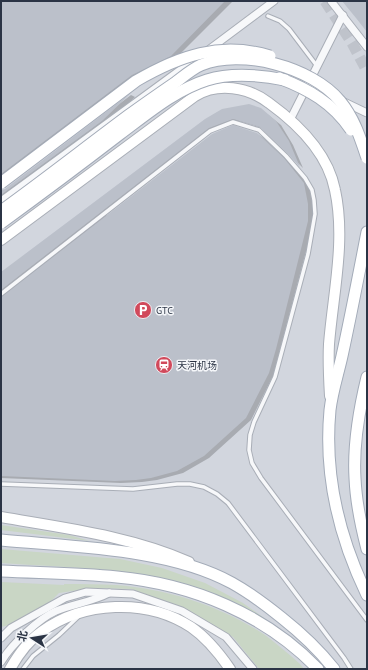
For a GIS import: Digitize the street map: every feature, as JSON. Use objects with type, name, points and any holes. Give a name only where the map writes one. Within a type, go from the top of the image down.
[{"type":"main road","points":[[1,183],[136,81],[159,68],[190,55],[202,52],[225,50],[251,52],[272,57],[286,63],[313,83]]},
{"type":"main road","points":[[1,211],[148,100],[186,74],[211,62],[248,59],[277,65],[329,90],[346,110],[356,126],[366,154]]},
{"type":"main road","points":[[186,74],[206,68],[222,66],[260,71],[285,80],[312,92],[334,108],[366,154]]},
{"type":"main road","points":[[1,223],[156,108],[186,88],[208,79],[231,75],[255,75],[285,80]]},
{"type":"main road","points":[[1,240],[202,91],[220,87],[247,92],[265,100],[290,120],[323,160],[335,190],[338,206],[338,246],[329,345],[329,452],[335,502],[346,544],[367,594]]},
{"type":"main road","points":[[330,408],[367,232]]},
{"type":"main road","points":[[367,377],[362,398],[355,447],[355,478],[360,522],[367,548]]},
{"type":"main road","points":[[1,517],[72,529],[148,546],[177,556],[232,583],[266,605],[310,642],[334,669]]},
{"type":"main road","points":[[1,540],[80,547],[134,554],[165,560],[210,573]]},
{"type":"main road","points":[[1,571],[117,577],[178,588],[219,602],[253,619],[286,640],[318,669]]},
{"type":"main road","points":[[10,669],[24,648],[40,632],[64,618],[100,608],[123,607],[146,609],[169,615],[186,624],[201,634],[221,655],[230,669]]},
{"type":"street","points":[[1,201],[274,1]]},
{"type":"street","points":[[331,1],[367,47]]},
{"type":"street","points":[[290,120],[313,83],[316,66],[343,15]]},
{"type":"street","points":[[313,83],[367,113]]},
{"type":"street","points":[[1,638],[11,628],[65,598],[86,592],[133,594],[182,610],[226,637],[253,669]]},
{"type":"street","points":[[1,662],[10,648],[37,623],[55,612],[98,599],[109,593]]},
{"type":"lane","points":[[268,16],[280,21],[289,29],[316,66]]},
{"type":"lane","points":[[1,294],[210,131],[233,122],[258,130],[286,156],[305,178],[312,190],[315,214],[308,254],[275,377],[254,422],[250,435],[249,450],[252,463],[260,478],[367,620]]},
{"type":"lane","points":[[1,484],[132,489],[190,484],[210,490],[228,503],[351,669]]},
{"type":"lane","points":[[23,669],[33,656],[85,612]]},
{"type":"shaded area","points":[[1,1],[367,1],[367,669],[1,669]]},
{"type":"green space","points":[[1,525],[69,535],[90,541],[1,530]]},
{"type":"green space","points":[[1,549],[120,559],[162,568],[205,583],[243,603],[281,630],[242,606],[213,593],[184,584],[123,572],[1,563]]},
{"type":"green space","points":[[1,582],[64,585],[116,585],[155,590],[174,595],[212,607],[248,625],[274,642],[304,669],[259,669],[233,637],[184,608],[131,589],[93,588],[59,593],[48,604],[10,625],[1,627]]},
{"type":"building","points":[[1,1],[225,1],[171,56],[132,75],[1,174]]},
{"type":"building","points":[[342,1],[367,1],[367,32],[356,18]]},
{"type":"building","points":[[131,93],[102,121],[1,195],[1,190],[5,189]]},
{"type":"building","points":[[249,104],[261,108],[276,121],[289,141],[300,167],[260,127],[233,119],[209,128],[1,290],[1,272],[205,119],[222,109]]},
{"type":"building","name":"GTC","points":[[233,125],[257,133],[284,158],[304,183],[308,204],[308,221],[276,349],[269,373],[246,418],[204,456],[177,471],[151,478],[115,481],[1,476],[1,297],[212,134]]},
{"type":"tunnel","points":[[325,1],[352,43],[367,71]]},
{"type":"place","name":"GTC","points":[[143,310]]},
{"type":"place","name":"天河机场","points":[[164,365]]}]
